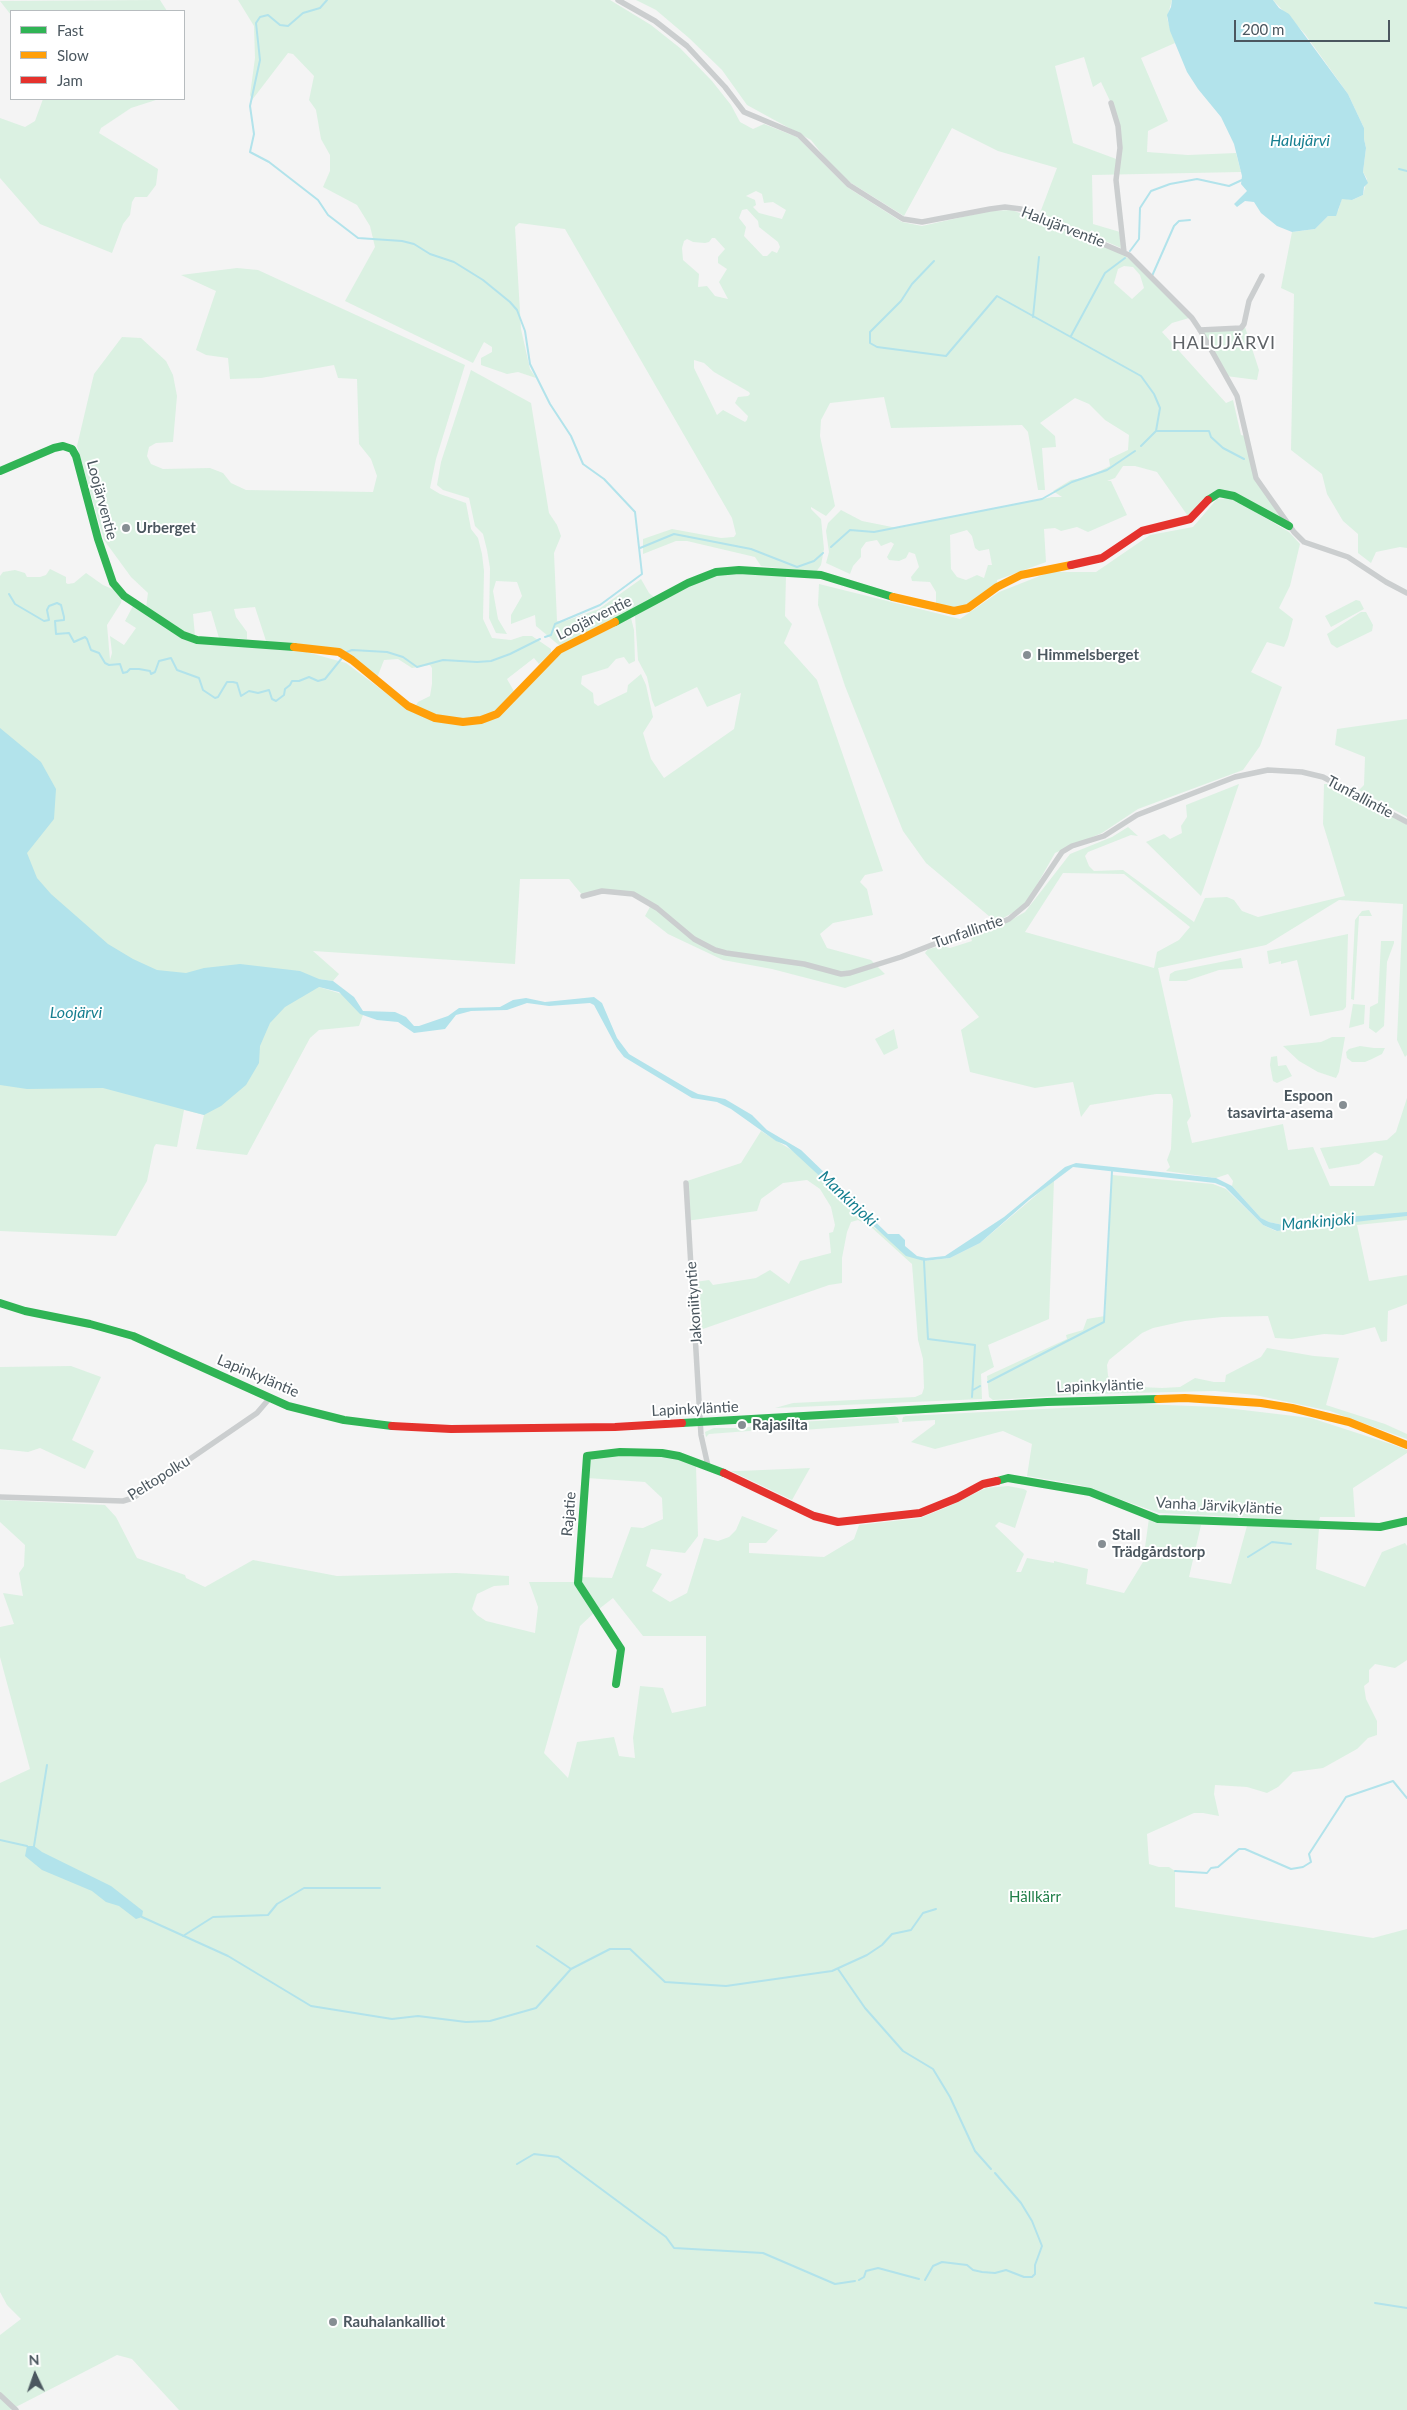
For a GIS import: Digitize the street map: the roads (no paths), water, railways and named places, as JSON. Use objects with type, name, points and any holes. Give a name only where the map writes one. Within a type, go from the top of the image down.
[{"type":"street","name":"Halujärventie","points":[[618,0],[655,21],[687,46],[725,87],[744,112],[799,135],[849,185],[903,219],[922,222],[1005,207],[1021,209],[1124,252],[1152,276],[1192,318],[1200,330],[1236,396],[1256,478],[1289,526],[1304,542],[1348,557],[1386,582],[1407,592]]},
{"type":"street","points":[[1111,104],[1118,126],[1120,148],[1116,180],[1124,252]]},
{"type":"street","points":[[1200,330],[1241,328],[1244,324],[1252,293],[1262,276]]},
{"type":"street","name":"Loojärventie","points":[[0,471],[54,448],[63,446],[72,449],[76,456],[98,539],[113,583],[126,597],[183,635],[197,640],[258,643],[339,652],[352,660],[365,673],[413,709],[435,718],[463,722],[481,720],[497,714],[559,650],[592,632],[631,616],[688,583],[716,572],[739,570],[821,576],[917,604],[954,611],[968,608],[997,587],[1021,575],[1053,567],[1091,562],[1102,558],[1142,531],[1190,519],[1214,495],[1219,493],[1234,496],[1289,526]]},
{"type":"street","name":"Tunfallintie","points":[[583,896],[602,891],[633,894],[657,908],[694,939],[715,950],[804,964],[841,974],[901,958],[938,942],[984,930],[1009,919],[1027,904],[1062,852],[1072,846],[1104,836],[1137,815],[1236,777],[1268,770],[1302,772],[1323,777],[1407,822]]},
{"type":"street","name":"Jakoniityntie","points":[[686,1183],[701,1422]]},
{"type":"street","name":"Lapinkyläntie","points":[[0,1303],[25,1311],[90,1324],[133,1336],[269,1399],[344,1420],[424,1428],[527,1429],[701,1422],[1057,1402],[1185,1398],[1261,1403],[1292,1408],[1349,1422],[1407,1444]]},
{"type":"street","name":"Peltopolku","points":[[0,1496],[123,1501],[134,1498],[257,1413],[269,1399]]},
{"type":"street","points":[[701,1422],[708,1466]]},
{"type":"street","name":"Rajatie","points":[[616,1684],[621,1648],[578,1583],[587,1456],[620,1452],[662,1453],[679,1456],[708,1466]]},
{"type":"street","name":"Vanha Järvikyläntie","points":[[708,1466],[814,1516],[838,1522],[920,1513],[957,1498],[983,1484],[1008,1478],[1090,1492],[1158,1518],[1380,1527],[1407,1521]]},
{"type":"street","points":[[0,2395],[16,2410]]},
{"type":"water","name":"Halujärvi","points":[[1172,0],[1273,0],[1279,8],[1289,14],[1348,94],[1364,128],[1366,148],[1363,172],[1368,183],[1364,187],[1363,195],[1352,200],[1342,199],[1336,216],[1328,216],[1315,229],[1292,232],[1277,226],[1261,213],[1254,202],[1245,201],[1237,207],[1234,204],[1247,191],[1241,184],[1242,176],[1234,144],[1221,117],[1187,72],[1170,31],[1167,15]]},
{"type":"water","name":"Loojärvi","points":[[0,728],[41,762],[56,789],[54,819],[27,853],[37,878],[51,894],[108,944],[133,959],[157,970],[186,973],[204,968],[240,964],[300,971],[319,979],[333,981],[354,997],[363,1011],[395,1012],[406,1017],[414,1026],[448,1016],[459,1008],[500,1007],[513,1000],[526,998],[545,1002],[594,997],[602,1003],[617,1038],[629,1054],[698,1094],[725,1099],[752,1115],[767,1130],[801,1150],[888,1234],[899,1234],[905,1240],[905,1246],[917,1256],[926,1258],[945,1256],[1004,1217],[1065,1167],[1076,1163],[1216,1178],[1232,1186],[1261,1218],[1283,1225],[1297,1221],[1407,1212],[1407,1216],[1277,1231],[1263,1225],[1225,1187],[1215,1183],[1073,1167],[1029,1200],[980,1243],[950,1258],[924,1261],[906,1256],[786,1145],[776,1141],[731,1109],[717,1102],[692,1098],[624,1057],[617,1048],[594,1005],[590,1003],[549,1006],[527,1003],[507,1010],[471,1011],[456,1015],[445,1029],[414,1033],[398,1022],[377,1020],[360,1014],[339,992],[319,987],[285,1007],[270,1023],[260,1046],[259,1063],[246,1085],[221,1106],[204,1115],[103,1088],[27,1089],[0,1085]]},
{"type":"water","points":[[27,1846],[34,1846],[42,1852],[111,1886],[143,1911],[142,1917],[136,1919],[119,1906],[106,1902],[92,1891],[42,1870],[25,1856]]},
{"type":"waterway","points":[[327,0],[320,8],[303,13],[288,26],[280,25],[268,15],[260,17],[256,23],[260,60],[250,106],[254,134],[250,152],[269,162],[318,200],[328,215],[358,238],[402,241],[414,244],[430,254],[454,262],[483,280],[510,302],[517,310],[525,331],[530,364],[550,404],[571,436],[583,464],[604,479],[635,512],[642,574],[600,605],[555,624],[551,635],[545,637]]},
{"type":"waterway","points":[[1399,169],[1407,171]]},
{"type":"waterway","points":[[1130,251],[1139,239],[1140,208],[1151,191],[1170,184],[1197,179],[1229,186],[1242,180]]},
{"type":"waterway","points":[[1152,276],[1174,226],[1179,221],[1190,220]]},
{"type":"waterway","points":[[1033,317],[1039,257]]},
{"type":"waterway","points":[[1071,336],[1105,273],[1125,258]]},
{"type":"waterway","points":[[934,261],[912,284],[901,301],[870,332],[870,343],[877,347],[946,356],[997,296],[1141,376],[1154,394],[1160,408],[1156,431],[1141,446]]},
{"type":"waterway","points":[[1156,431],[1209,431],[1211,437],[1223,448],[1244,459]]},
{"type":"waterway","points":[[831,547],[850,530],[874,532],[1042,499],[1072,482],[1107,470],[1135,451]]},
{"type":"waterway","points":[[640,548],[674,534],[751,549],[797,567],[814,561],[823,553]]},
{"type":"waterway","points":[[9,594],[15,604],[44,621],[49,620],[47,610],[49,606],[57,603],[61,605],[64,620],[55,621],[56,634],[69,633],[74,642],[85,637],[91,650],[99,653],[105,663],[109,665],[120,664],[123,673],[130,669],[139,669],[150,671],[151,674],[155,672],[159,661],[171,658],[177,670],[199,678],[203,690],[215,698],[218,697],[227,682],[233,682],[237,683],[241,696],[249,691],[258,693],[269,690],[272,699],[276,701],[284,695],[285,689],[292,681],[299,681],[309,677],[318,681],[325,679],[342,658]]},
{"type":"waterway","points":[[347,652],[352,650],[387,652],[403,657],[417,667],[443,660],[491,661],[540,639]]},
{"type":"waterway","points":[[988,1382],[1104,1322],[1112,1171]]},
{"type":"waterway","points":[[924,1261],[928,1339],[975,1345],[972,1397]]},
{"type":"waterway","points":[[973,1390],[980,1386]]},
{"type":"waterway","points":[[1248,1557],[1272,1542],[1291,1544]]},
{"type":"waterway","points":[[34,1846],[47,1765]]},
{"type":"waterway","points":[[1175,1871],[1207,1873],[1211,1868],[1218,1867],[1239,1849],[1245,1849],[1291,1869],[1303,1867],[1311,1862],[1309,1854],[1346,1797],[1393,1781],[1407,1798]]},
{"type":"waterway","points":[[0,1840],[27,1846]]},
{"type":"waterway","points":[[183,1936],[213,1917],[268,1915],[277,1904],[304,1888],[380,1888]]},
{"type":"waterway","points":[[142,1917],[228,1956],[311,2006],[392,2019],[418,2016],[466,2022],[490,2021],[536,2008],[571,1969],[610,1949],[630,1949],[665,1982],[726,1986],[832,1971],[867,1955],[882,1945],[892,1934],[911,1930],[923,1913],[936,1909]]},
{"type":"waterway","points":[[537,1946],[571,1969]]},
{"type":"waterway","points":[[838,1969],[865,2008],[903,2051],[933,2069],[950,2097],[975,2151],[991,2169]]},
{"type":"waterway","points":[[517,2164],[534,2154],[558,2157],[666,2237],[674,2248],[763,2253],[835,2284],[855,2281]]},
{"type":"waterway","points":[[925,2280],[933,2266],[942,2262],[967,2265],[973,2270],[982,2272],[995,2273],[1006,2270],[1024,2277],[1032,2277],[1035,2274],[1035,2265],[1042,2246],[1032,2221],[1021,2203],[995,2173]]},
{"type":"waterway","points":[[859,2280],[864,2277],[866,2271],[878,2268],[919,2279]]},
{"type":"waterway","points":[[1375,2303],[1407,2308]]},
{"type":"place","name":"Urberget","points":[[126,528]]},
{"type":"place","name":"Himmelsberget","points":[[1027,655]]},
{"type":"place","name":"Espoon tasavirta-asema","points":[[1343,1105]]},
{"type":"place","name":"Rajasilta","points":[[742,1425]]},
{"type":"place","name":"Stall Trädgårdstorp","points":[[1102,1544]]},
{"type":"place","name":"Rauhalankalliot","points":[[333,2322]]},
{"type":"district","name":"HALUJÄRVI","points":[[1224,343]]},
{"type":"water label","name":"Mankinjoki","points":[[848,1199]]},
{"type":"water label","name":"Mankinjoki","points":[[1318,1222]]},
{"type":"park label","name":"Hällkärr","points":[[1035,1897]]}]
